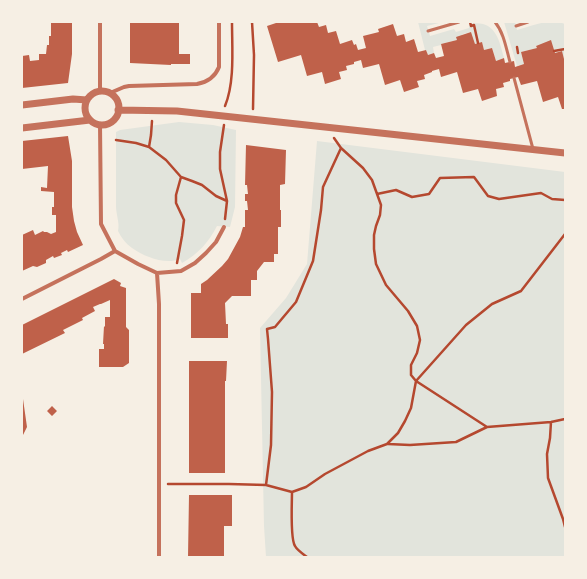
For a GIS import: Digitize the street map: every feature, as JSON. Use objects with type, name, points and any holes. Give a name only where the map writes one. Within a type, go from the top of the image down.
[{"type":"street","points":[[100,22],[100,91]]},
{"type":"street","points":[[110,94],[124,87],[130,86],[197,84],[212,78],[219,67],[219,22]]},
{"type":"street","points":[[100,91],[110,94],[117,101],[118,105],[115,118],[108,123],[100,124],[90,120],[85,111],[85,105],[90,96],[100,91]]},
{"type":"street","points":[[22,106],[73,99],[87,100]]},
{"type":"street","points":[[118,110],[177,111],[565,153]]},
{"type":"street","points":[[22,128],[90,120]]},
{"type":"street","points":[[100,124],[101,224],[114,251],[157,273],[181,271],[195,263],[206,254],[216,242],[224,227]]},
{"type":"street","points":[[22,299],[114,251]]},
{"type":"street","points":[[157,273],[159,304],[159,557]]},
{"type":"lane","points":[[428,31],[459,22]]},
{"type":"lane","points":[[495,22],[503,37],[510,62]]},
{"type":"lane","points":[[516,26],[528,22]]},
{"type":"lane","points":[[514,78],[533,149]]},
{"type":"path","points":[[226,106],[232,80],[232,22]]},
{"type":"path","points":[[252,22],[254,55],[253,109]]},
{"type":"path","points":[[470,22],[471,26],[474,25],[478,43]]},
{"type":"path","points":[[516,47],[518,53]]},
{"type":"path","points":[[554,51],[565,48]]},
{"type":"path","points":[[149,147],[152,121]]},
{"type":"path","points":[[224,125],[220,152],[220,169],[227,201],[224,227]]},
{"type":"path","points":[[334,137],[341,148],[363,168],[372,180],[381,205],[380,216],[374,235],[376,264],[386,285],[408,311],[417,326],[420,340],[417,353],[411,364],[411,375],[416,381],[487,427]]},
{"type":"path","points":[[116,140],[136,143],[149,147],[166,160],[181,177],[202,185],[216,196],[227,201]]},
{"type":"path","points":[[266,485],[271,445],[272,392],[267,329],[275,327],[296,302],[313,261],[323,187],[341,148]]},
{"type":"path","points":[[177,263],[184,220],[176,203],[176,195],[181,177]]},
{"type":"path","points":[[377,194],[396,190],[412,197],[429,194],[440,178],[474,177],[488,196],[499,199],[541,193],[552,199],[565,200]]},
{"type":"path","points":[[159,484],[266,485],[292,492],[306,488],[325,474],[368,451],[387,444],[398,433],[411,408],[416,381],[466,325],[492,304],[521,291],[565,234]]},
{"type":"path","points":[[387,444],[410,446],[456,442],[487,427],[551,422],[565,419]]},
{"type":"path","points":[[551,422],[547,454],[548,478],[565,527]]},
{"type":"path","points":[[292,492],[293,535],[295,546],[307,557]]},
{"type":"shaded area","points":[[418,22],[443,22],[427,26],[430,36],[454,29],[456,32],[469,28],[469,24],[478,23],[485,25],[494,32],[498,38],[504,58],[496,61],[492,48],[484,50],[482,42],[475,44],[471,32],[463,34],[457,40],[433,47],[434,53],[428,55],[425,50]]},
{"type":"shaded area","points":[[504,22],[515,22],[517,30],[547,22],[559,22],[565,24],[565,58],[564,59],[562,51],[555,53],[551,41],[536,46],[537,48],[521,52],[524,64],[517,66]]},
{"type":"shaded area","points":[[179,122],[213,125],[236,130],[235,207],[230,227],[217,226],[202,247],[193,256],[182,263],[180,259],[174,261],[162,261],[155,259],[137,251],[130,246],[118,231],[119,225],[116,206],[116,132],[120,130]]},
{"type":"shaded area","points":[[317,141],[565,172],[565,557],[266,557],[260,328],[286,298],[307,264]]},
{"type":"building","points":[[51,22],[72,22],[72,54],[68,83],[22,88],[22,56],[29,55],[30,61],[39,60],[39,54],[46,54],[47,45],[49,45],[49,36],[51,36]]},
{"type":"building","points":[[130,22],[179,22],[179,54],[190,54],[190,64],[171,65],[130,63]]},
{"type":"building","points":[[279,22],[317,22],[319,27],[326,25],[328,33],[336,31],[340,44],[352,40],[354,45],[356,44],[358,50],[366,48],[363,36],[379,32],[378,29],[393,24],[397,36],[404,34],[406,42],[414,39],[418,52],[426,50],[428,55],[434,53],[436,58],[444,56],[441,44],[457,40],[456,37],[471,32],[475,44],[482,42],[484,50],[492,48],[496,61],[504,58],[505,63],[514,61],[515,67],[524,64],[521,52],[537,48],[536,46],[551,40],[555,53],[562,51],[564,59],[565,58],[565,109],[562,109],[558,97],[543,102],[537,81],[521,85],[518,77],[503,83],[504,87],[496,89],[497,96],[482,101],[478,89],[463,93],[457,72],[441,77],[439,69],[424,75],[425,79],[417,81],[419,87],[404,92],[400,80],[385,85],[379,64],[363,68],[361,60],[346,66],[347,70],[339,72],[341,79],[325,84],[322,72],[307,76],[301,55],[278,62],[267,26]]},
{"type":"building","points":[[68,136],[72,161],[72,207],[77,232],[83,245],[68,252],[67,250],[61,253],[62,255],[54,258],[53,256],[46,260],[46,263],[37,267],[33,266],[22,271],[22,235],[33,230],[35,235],[43,231],[51,234],[56,232],[56,215],[52,215],[52,207],[54,207],[54,192],[41,191],[41,187],[47,188],[48,166],[22,169],[22,141]]},
{"type":"building","points":[[246,145],[286,150],[285,184],[280,185],[281,227],[278,227],[278,254],[274,254],[274,262],[264,262],[257,271],[257,280],[251,280],[251,296],[232,296],[225,303],[228,338],[191,338],[191,293],[201,293],[201,284],[228,259],[240,237],[243,227],[245,227],[245,210],[248,210],[247,201],[245,201],[245,194],[248,194],[247,185],[245,185]]},
{"type":"building","points":[[114,279],[121,283],[120,286],[126,288],[126,327],[129,330],[129,363],[123,367],[99,367],[99,349],[104,349],[105,317],[110,317],[110,300],[93,307],[95,311],[82,318],[83,320],[63,330],[65,333],[22,354],[22,325]]},
{"type":"building","points":[[189,361],[227,361],[225,381],[225,473],[189,473]]},
{"type":"building","points":[[22,399],[27,427],[22,437]]},
{"type":"building","points":[[52,406],[57,411],[52,416],[47,411]]},
{"type":"building","points":[[189,495],[232,495],[232,526],[224,526],[224,557],[188,557]]}]
